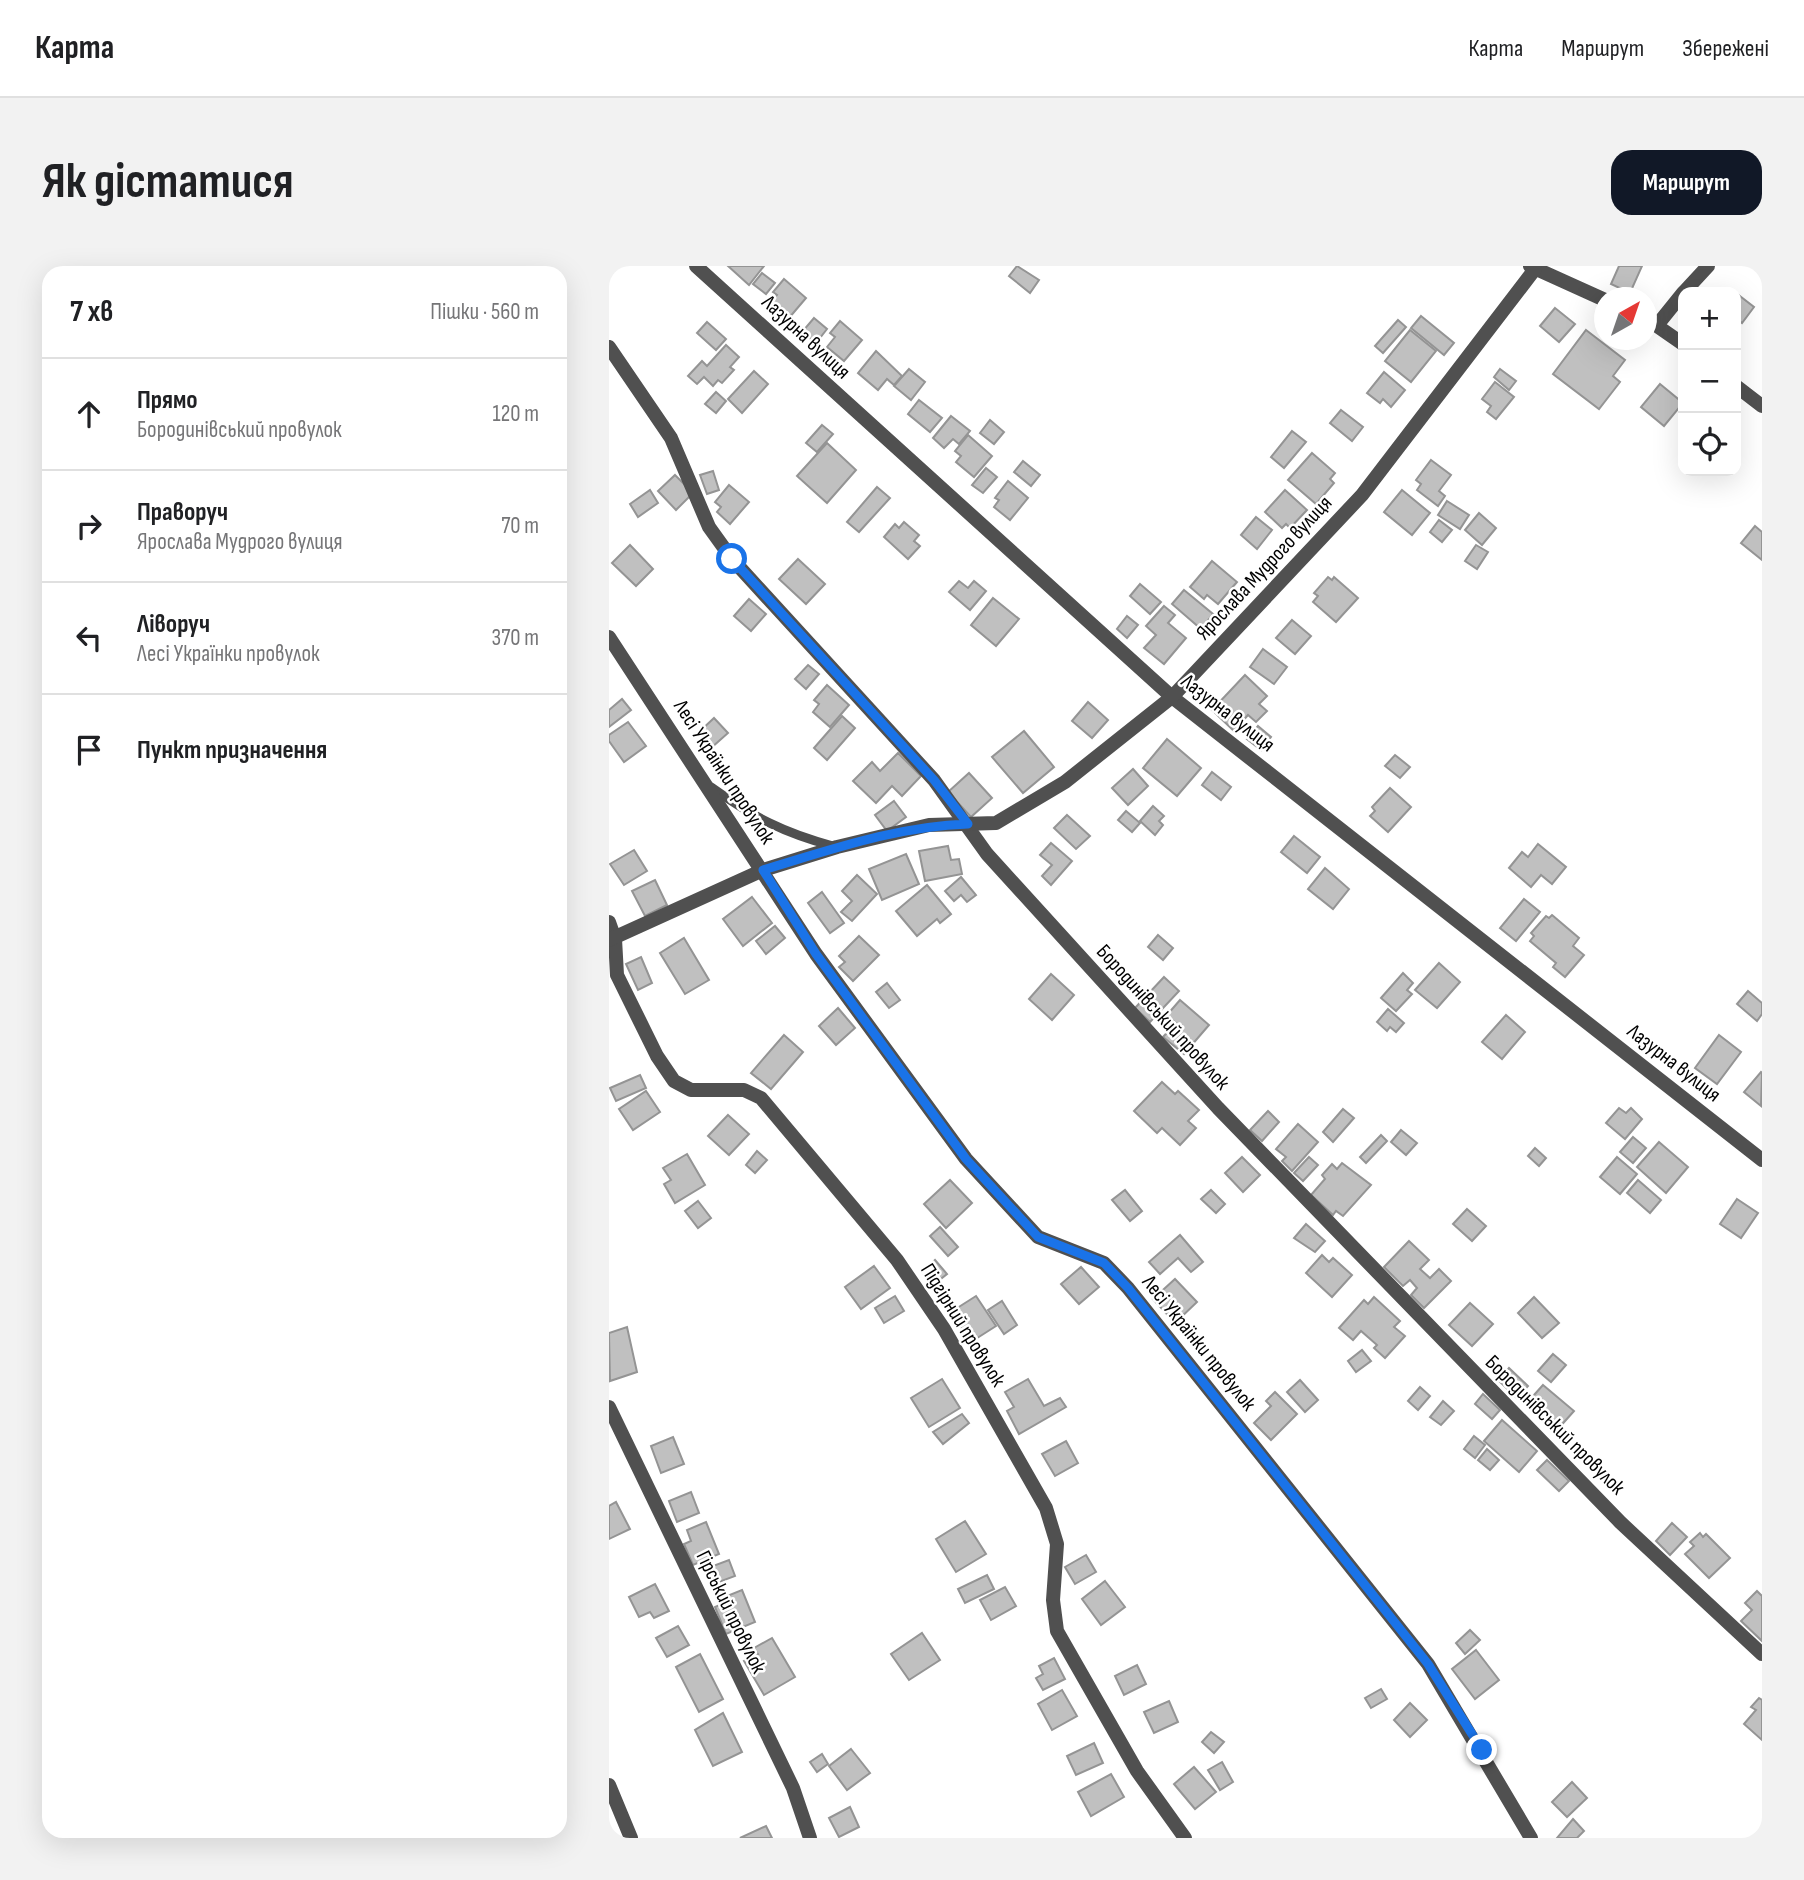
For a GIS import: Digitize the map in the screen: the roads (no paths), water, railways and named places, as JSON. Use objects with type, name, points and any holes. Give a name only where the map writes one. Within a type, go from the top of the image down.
[{"type":"street","name":"Лазурна вулиця","points":[[696,266],[1172,697],[1762,1160]]},
{"type":"street","points":[[1689,287],[1708,266]]},
{"type":"street","name":"Ярослава Мудрого вулиця","points":[[612,939],[763,870],[929,825],[996,822],[1065,782],[1172,697],[1362,495],[1533,268]]},
{"type":"street","points":[[1533,268],[1594,295]]},
{"type":"street","points":[[1657,317],[1678,298]]},
{"type":"street","points":[[1657,326],[1678,340]]},
{"type":"street","name":"Бородинівський провулок","points":[[609,347],[671,438],[709,527],[732,559],[934,780],[987,854],[1217,1108],[1621,1522],[1762,1654]]},
{"type":"street","points":[[1741,390],[1762,406]]},
{"type":"street","name":"Лесі Українки провулок","points":[[609,637],[816,954],[966,1159],[1038,1237],[1104,1263],[1128,1288],[1428,1664],[1531,1838]]},
{"type":"street","name":"Підгірний провулок","points":[[609,922],[617,975],[657,1056],[674,1081],[691,1090],[744,1090],[761,1098],[897,1260],[944,1329],[1046,1508],[1057,1544],[1053,1600],[1057,1631],[1137,1771],[1185,1838]]},
{"type":"street","name":"Гірський провулок","points":[[609,1407],[793,1788],[810,1838]]},
{"type":"street","points":[[609,1784],[632,1838]]},
{"type":"lane","points":[[707,784],[754,817],[792,836],[837,848]]}]
